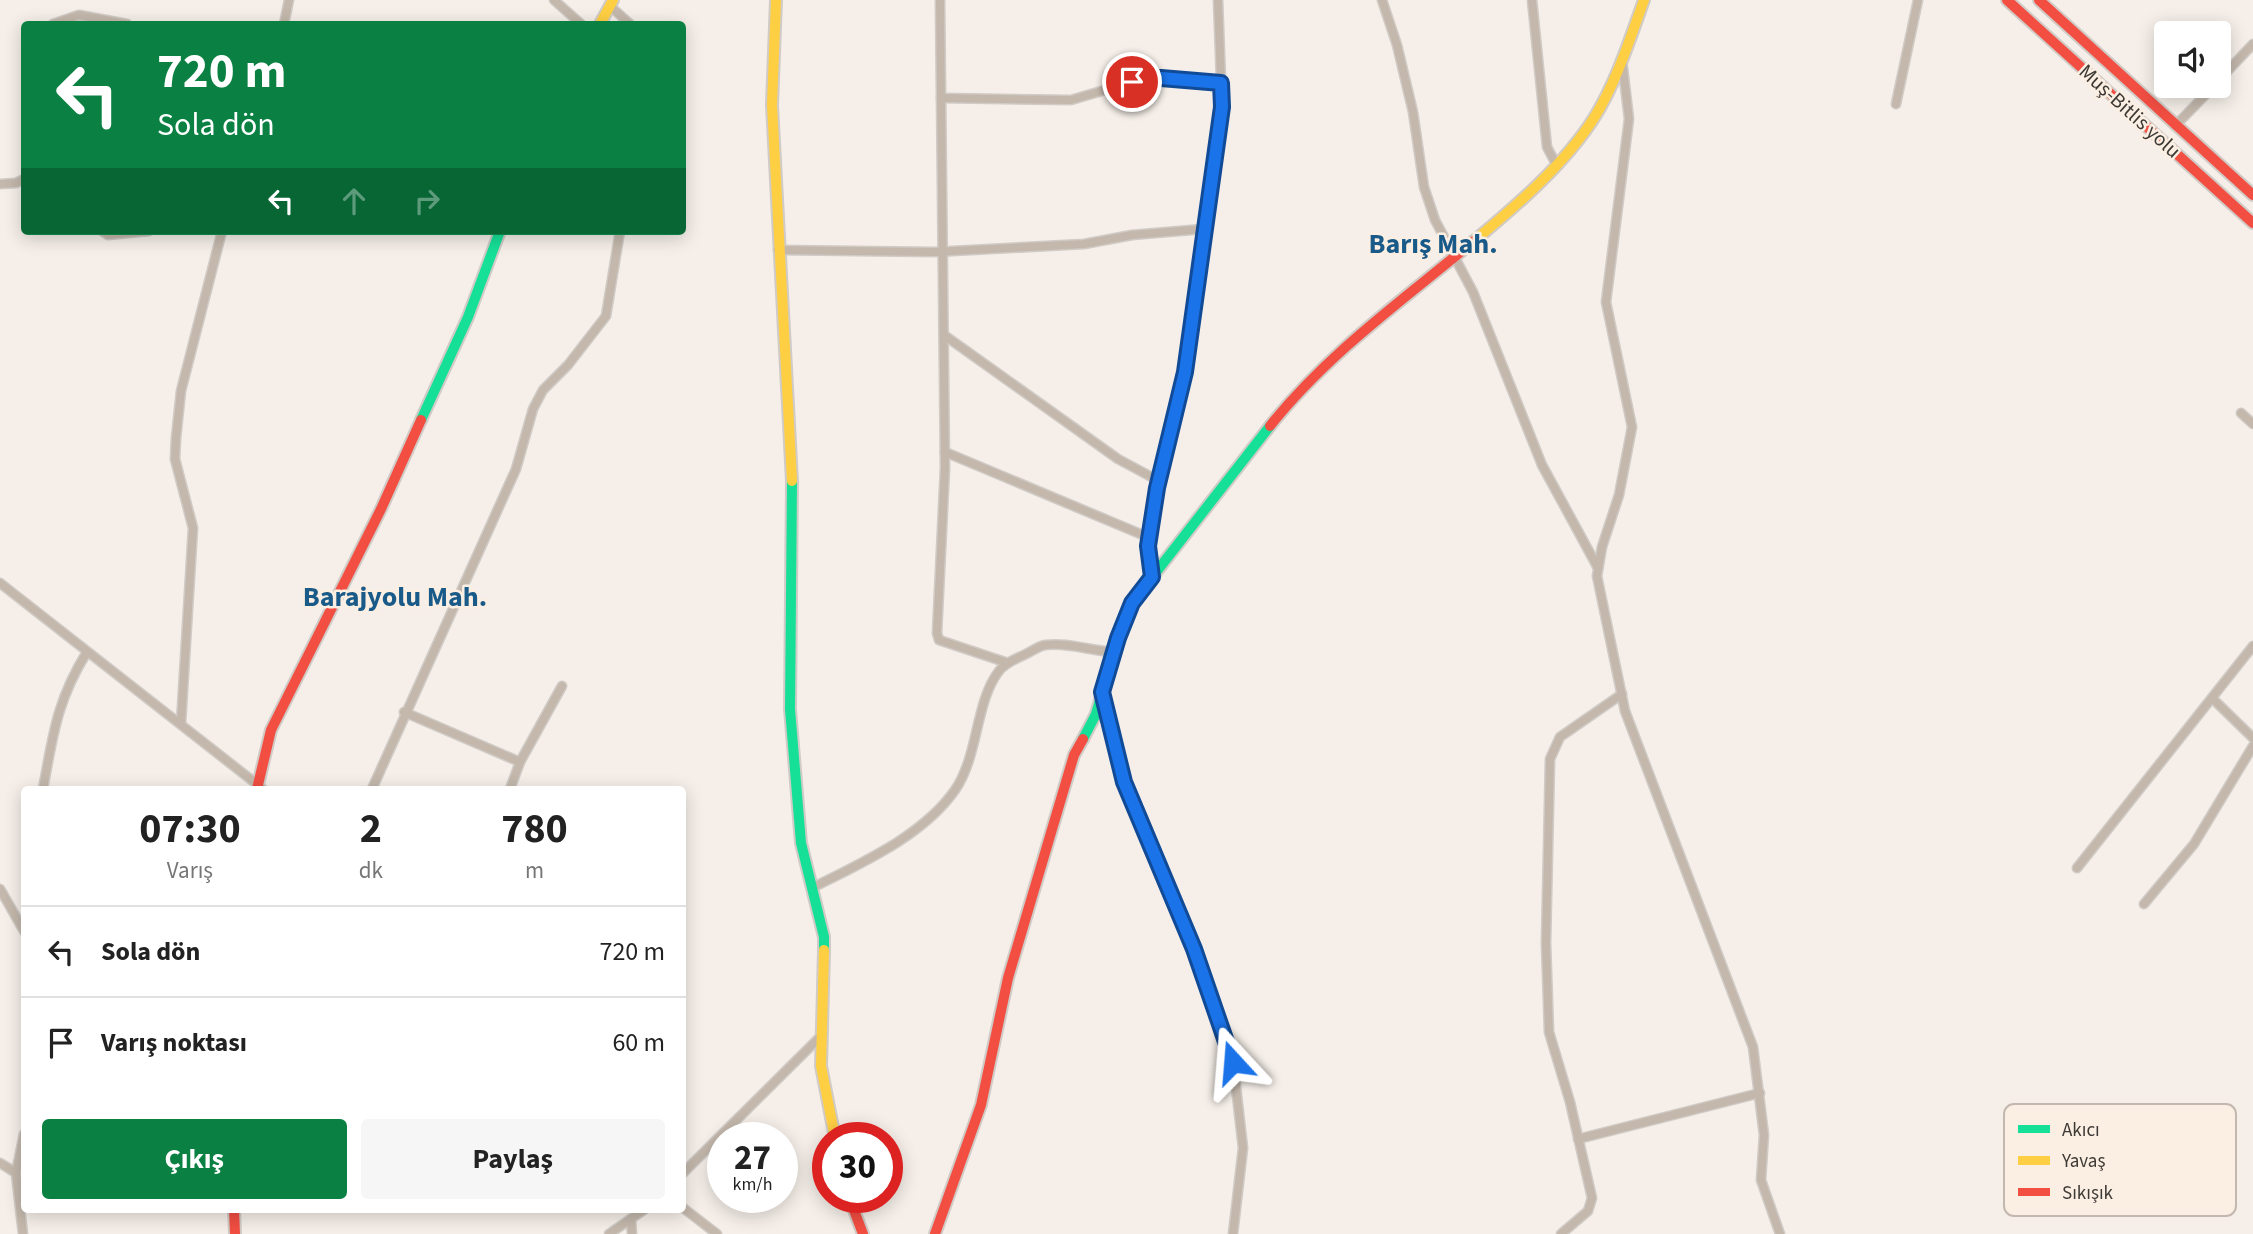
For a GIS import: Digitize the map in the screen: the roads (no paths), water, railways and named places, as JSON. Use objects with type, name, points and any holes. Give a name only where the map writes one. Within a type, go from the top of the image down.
[{"type":"main road","points":[[776,0],[772,104],[793,491],[790,709],[801,843],[824,937],[821,1066],[832,1122]]},
{"type":"main road","points":[[935,1234],[939,1216],[981,1105],[1008,978],[1074,755],[1096,714],[1132,603],[1290,401],[1339,354],[1456,256],[1556,164],[1594,118],[1644,0]]},
{"type":"main road","name":"Muş-Bitlis yolu","points":[[2007,0],[2253,223]]},
{"type":"main road","name":"Muş-Bitlis yolu","points":[[2039,0],[2253,195]]},
{"type":"main road","points":[[602,21],[611,3]]},
{"type":"main road","points":[[259,786],[271,730],[381,509],[468,317],[499,235]]},
{"type":"main road","points":[[234,1213],[235,1234]]},
{"type":"main road","points":[[855,1213],[863,1234]]},
{"type":"street","points":[[285,21],[289,0]]},
{"type":"street","points":[[554,0],[578,21]]},
{"type":"street","points":[[940,0],[945,452],[937,633],[940,640],[1008,663]]},
{"type":"street","points":[[1152,577],[1150,538],[1159,481],[1185,372],[1222,107],[1218,0]]},
{"type":"street","points":[[1382,0],[1413,112],[1424,187],[1435,220],[1456,256],[1542,466],[1598,568]]},
{"type":"street","points":[[1532,0],[1547,147],[1556,164]]},
{"type":"street","points":[[1896,104],[1918,0]]},
{"type":"street","points":[[611,3],[627,21]]},
{"type":"street","points":[[61,21],[79,15],[111,21]]},
{"type":"street","points":[[2231,67],[2253,44]]},
{"type":"street","points":[[1622,57],[1629,119],[1606,302],[1632,427],[1619,495],[1597,576],[1625,711],[1753,1047],[1764,1135],[1761,1180],[1780,1234]]},
{"type":"street","points":[[941,98],[1071,100],[1132,82],[1161,78],[1221,83]]},
{"type":"street","points":[[2175,126],[2202,98]]},
{"type":"street","points":[[0,184],[21,180]]},
{"type":"street","points":[[778,250],[942,252],[1084,244],[1132,235],[1203,229]]},
{"type":"street","points":[[181,723],[193,528],[175,459],[176,438],[181,391],[221,235]]},
{"type":"street","points":[[373,786],[404,712],[428,670],[516,469],[533,409],[543,390],[568,365],[606,316],[619,235]]},
{"type":"street","points":[[944,335],[1118,459],[1159,481]]},
{"type":"street","points":[[2241,413],[2253,424]]},
{"type":"street","points":[[945,452],[1150,538]]},
{"type":"street","points":[[0,583],[258,786]]},
{"type":"street","points":[[812,888],[855,866],[939,811],[968,767],[987,699],[999,671],[1008,663],[1042,646],[1060,644],[1091,651],[1114,652]]},
{"type":"street","points":[[2077,869],[2253,646]]},
{"type":"street","points":[[44,786],[65,690],[87,652]]},
{"type":"street","points":[[511,786],[520,762],[562,686]]},
{"type":"street","points":[[1102,692],[1124,782],[1194,949],[1233,1062],[1242,1148],[1233,1234]]},
{"type":"street","points":[[1561,1234],[1588,1211],[1592,1198],[1549,1032],[1546,943],[1550,758],[1560,737],[1622,694]]},
{"type":"street","points":[[2213,699],[2253,738]]},
{"type":"street","points":[[404,712],[520,762]]},
{"type":"street","points":[[2144,904],[2194,844],[2253,746]]},
{"type":"street","points":[[0,889],[21,926]]},
{"type":"street","points":[[686,1170],[821,1036]]},
{"type":"street","points":[[1578,1139],[1760,1093]]},
{"type":"street","points":[[21,1149],[16,1173],[23,1234]]},
{"type":"street","points":[[0,1163],[16,1173]]},
{"type":"street","points":[[686,1210],[717,1234]]},
{"type":"street","points":[[610,1234],[639,1213]]},
{"type":"street","points":[[631,1219],[632,1234]]},
{"type":"district","name":"Barış Mah.","points":[[1433,244]]},
{"type":"district","name":"Barajyolu Mah.","points":[[395,597]]}]
